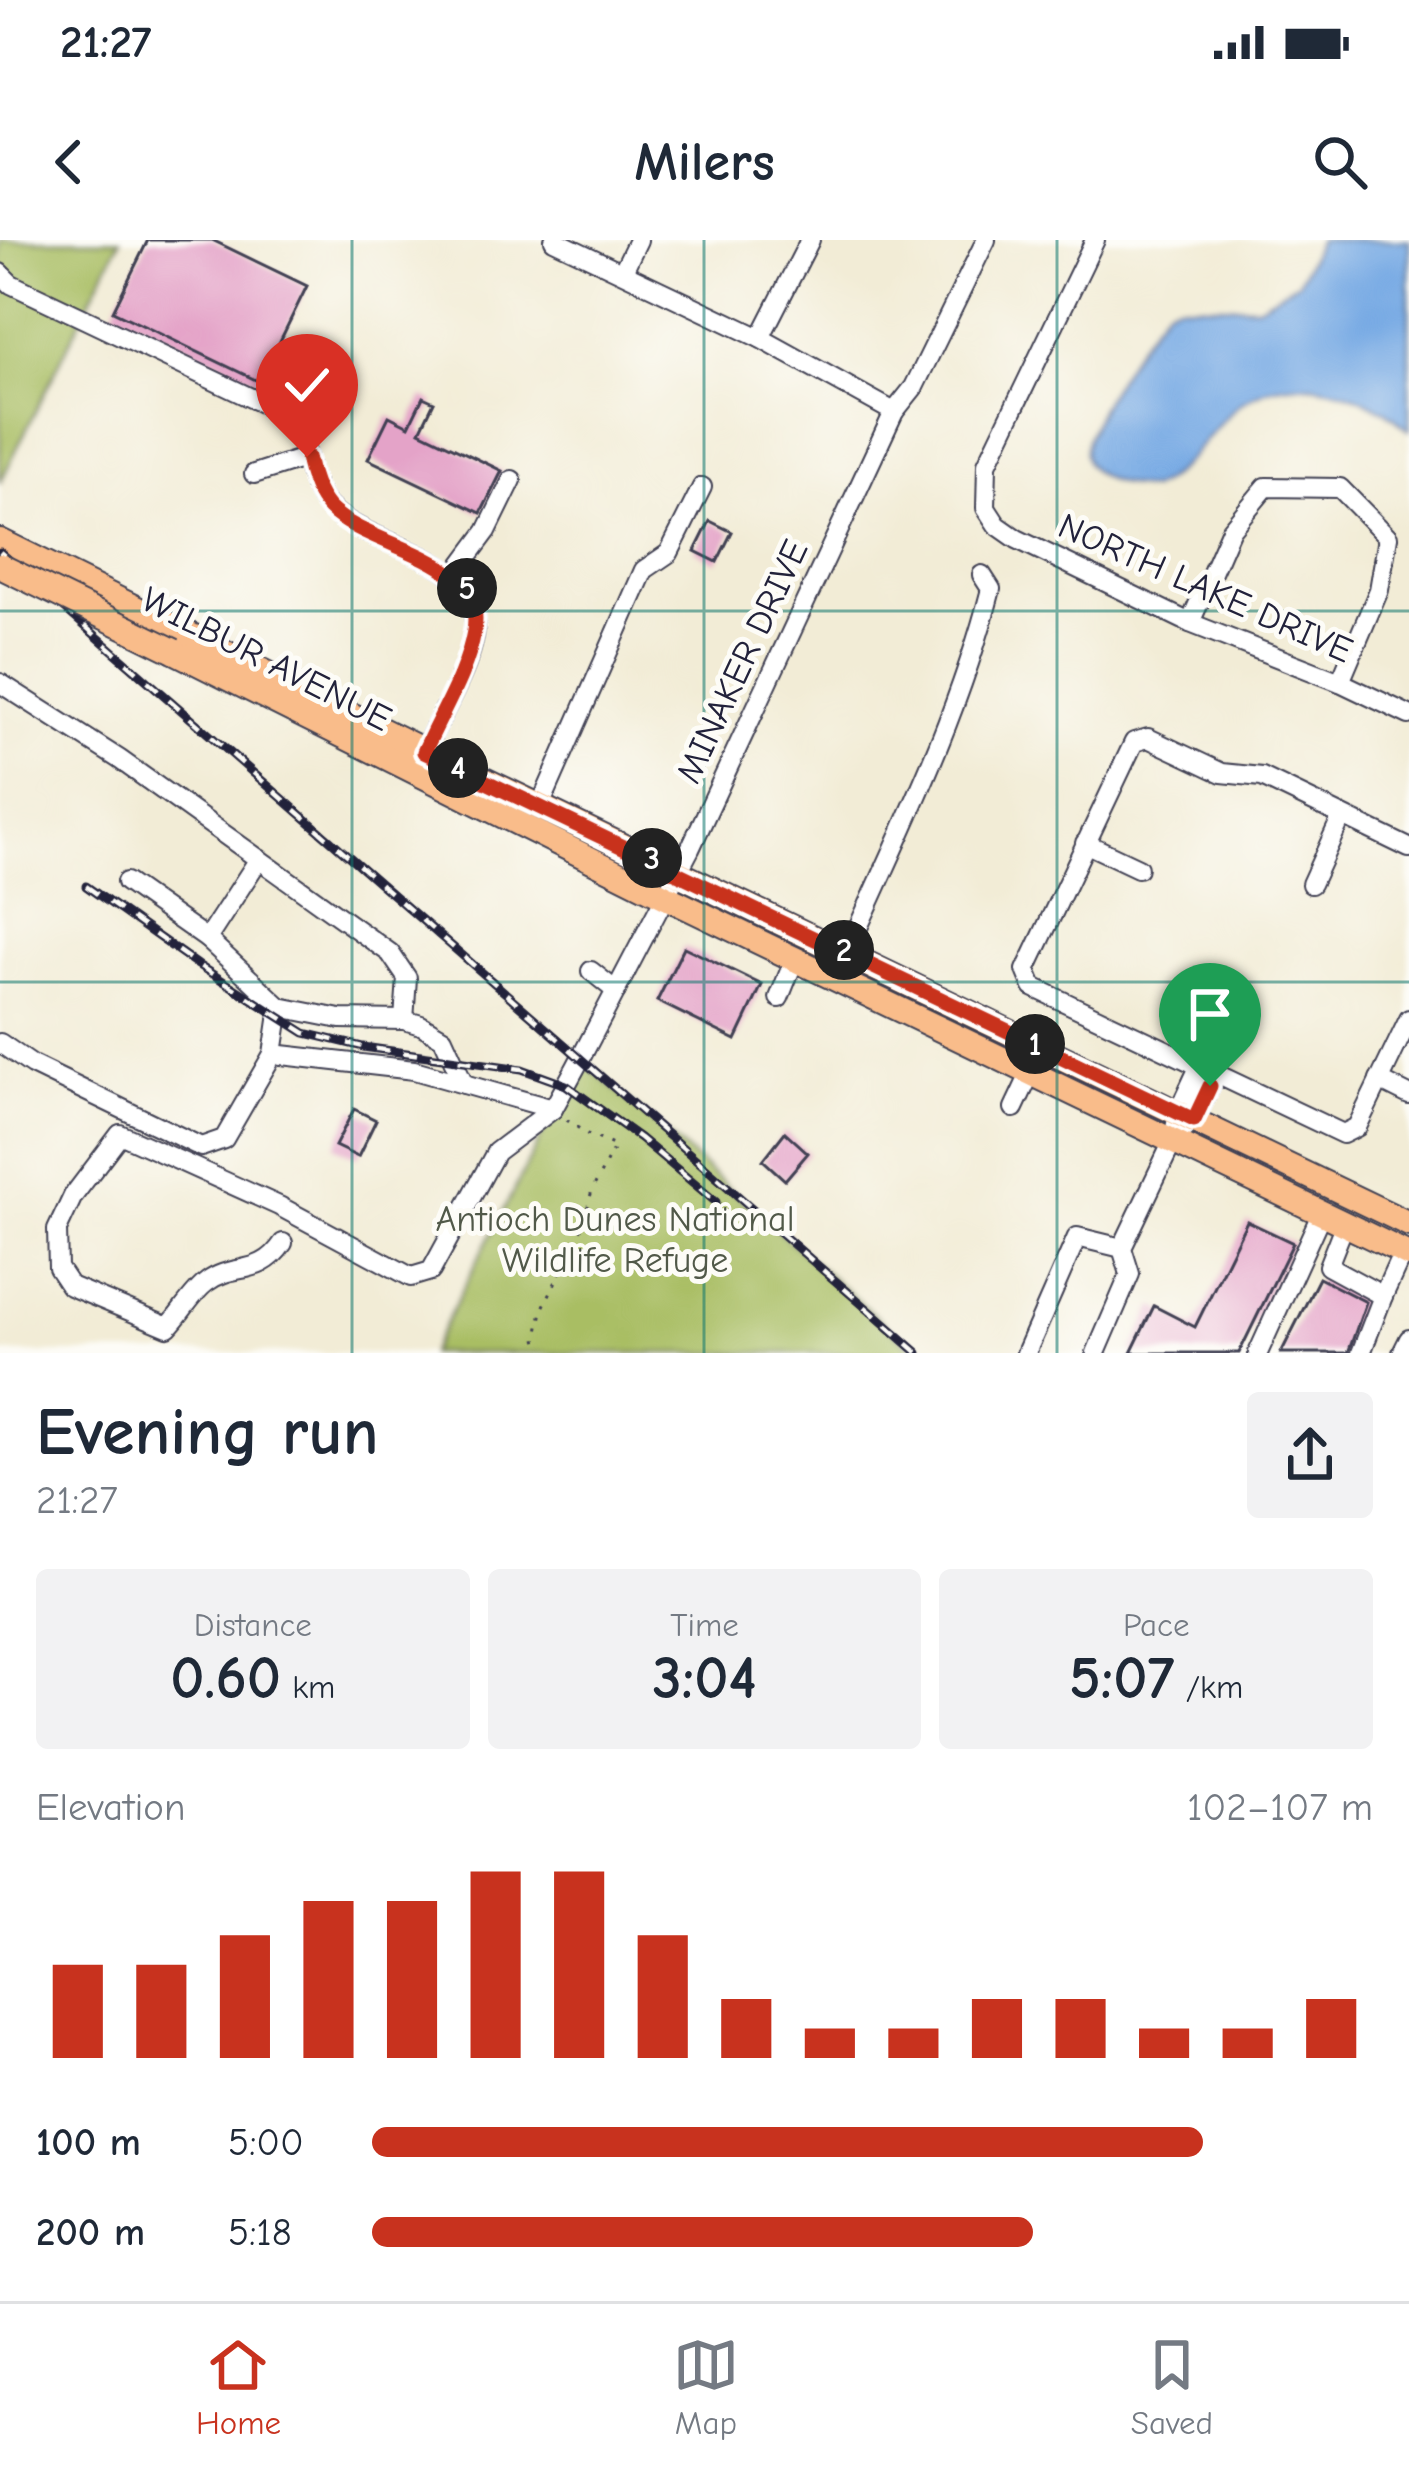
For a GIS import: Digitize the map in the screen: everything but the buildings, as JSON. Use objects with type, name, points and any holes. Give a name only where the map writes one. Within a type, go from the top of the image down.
[{"type":"main road","name":"WILBUR AVENUE","points":[[0,541],[179,641],[419,762],[666,896],[1406,1253]]},
{"type":"main road","name":"WILBUR AVENUE","points":[[0,566],[179,641]]},
{"type":"main road","name":"WILBUR AVENUE","points":[[419,762],[540,806],[680,871],[1409,1224]]},
{"type":"main road","points":[[1031,1072],[1053,1064],[1080,1077],[1106,1079]]},
{"type":"street","points":[[554,240],[760,338],[894,412]]},
{"type":"street","points":[[623,271],[638,240]]},
{"type":"street","points":[[760,338],[810,240]]},
{"type":"street","name":"MINAKER DRIVE","points":[[553,1109],[680,871],[894,412],[914,387],[986,240]]},
{"type":"street","name":"NORTH LAKE DRIVE","points":[[1095,240],[987,464],[986,508],[997,525],[1190,623],[1340,682],[1409,716]]},
{"type":"street","points":[[0,273],[11,284],[270,407],[301,433],[328,507],[362,531],[454,574],[469,590],[476,625],[468,655],[419,762]]},
{"type":"street","points":[[301,433],[334,382]]},
{"type":"street","points":[[254,474],[307,457]]},
{"type":"street","points":[[454,574],[488,531],[512,480]]},
{"type":"street","points":[[540,806],[644,570],[669,554],[702,487]]},
{"type":"street","points":[[1190,623],[1231,529],[1266,487],[1340,488],[1388,537],[1379,590],[1340,682]]},
{"type":"street","points":[[847,952],[908,824],[969,658],[991,589],[982,575]]},
{"type":"street","points":[[0,683],[119,759],[390,953],[406,978],[404,1020]]},
{"type":"street","points":[[1409,848],[1262,778],[1222,773],[1148,738],[1134,742],[1029,960],[1028,979],[1033,986],[1343,1134],[1357,1127],[1409,1018]]},
{"type":"street","points":[[1311,884],[1342,816]]},
{"type":"street","points":[[1085,843],[1138,868]]},
{"type":"street","points":[[207,939],[259,859]]},
{"type":"street","points":[[126,882],[207,939],[280,1007],[340,1019],[404,1020],[443,1038],[464,1084]]},
{"type":"street","points":[[779,998],[795,958]]},
{"type":"street","points":[[592,971],[616,991]]},
{"type":"street","points":[[0,1042],[32,1065],[201,1147],[224,1139],[273,1054],[280,1007]]},
{"type":"street","points":[[273,1054],[414,1070],[553,1109]]},
{"type":"street","points":[[1096,1353],[1130,1274],[1122,1248],[1209,1069]]},
{"type":"street","points":[[1014,1108],[1031,1072]]},
{"type":"street","points":[[1379,1080],[1409,1095]]},
{"type":"street","points":[[297,1216],[272,1259],[207,1281],[168,1327],[70,1286],[58,1268],[57,1234],[73,1196],[120,1134],[297,1216],[412,1277],[425,1274],[434,1267],[496,1152],[553,1109]]},
{"type":"street","points":[[1334,1218],[1328,1266],[1383,1296]]},
{"type":"street","points":[[1258,1353],[1334,1218]]},
{"type":"street","points":[[1026,1353],[1077,1237],[1122,1248]]},
{"type":"street","points":[[1361,1353],[1406,1253]]},
{"type":"street","points":[[1402,1353],[1409,1339]]},
{"type":"path","points":[[540,1353],[537,1338],[542,1310],[615,1146],[587,1134],[553,1109]]},
{"type":"green space","points":[[0,240],[120,240],[0,483]]},
{"type":"green space","name":"Antioch Dunes National Wildlife Refuge","points":[[581,1060],[918,1353],[430,1353]]},
{"type":"water","points":[[1319,240],[1409,240],[1409,430],[1353,395],[1331,388],[1286,385],[1245,400],[1177,471],[1150,489],[1112,481],[1088,465],[1086,443],[1093,425],[1116,381],[1166,308],[1176,304],[1257,306],[1298,282]]},
{"type":"railway","points":[[0,552],[918,1353]]},
{"type":"railway","points":[[86,886],[305,1033],[363,1047],[522,1069],[566,1085],[640,1138],[716,1202]]},
{"type":"route","points":[[307,457],[328,507],[362,531],[454,574],[469,590],[476,625],[468,655],[424,752],[1194,1120],[1210,1086]]}]
